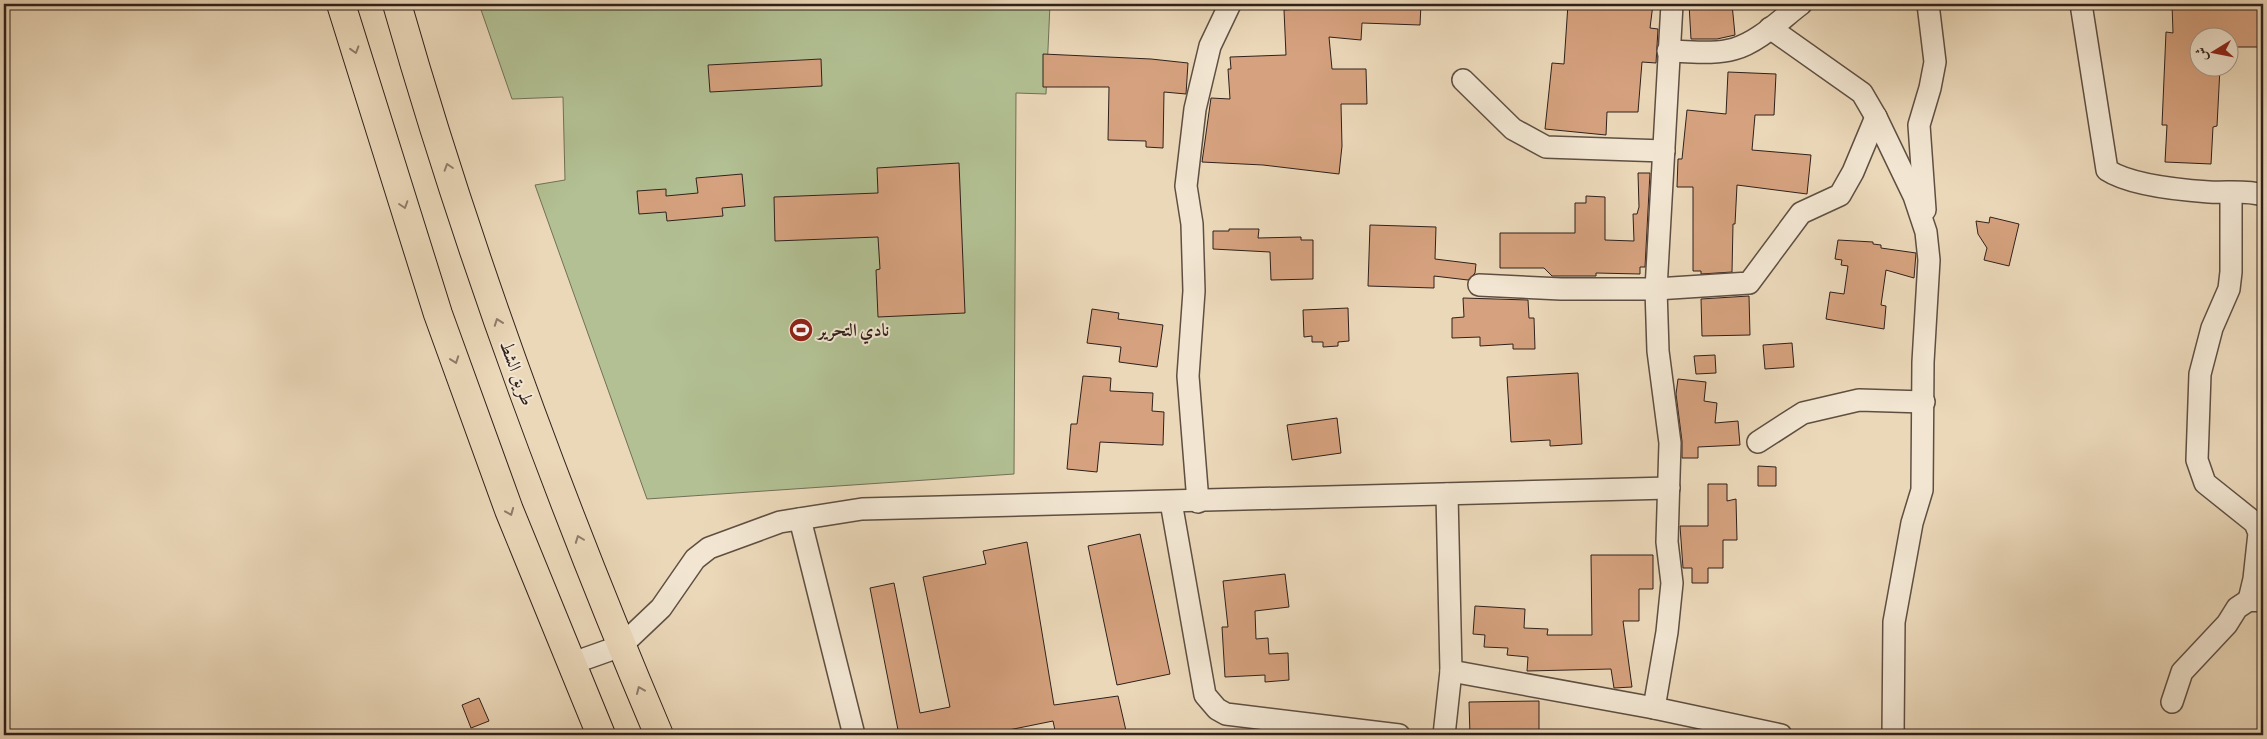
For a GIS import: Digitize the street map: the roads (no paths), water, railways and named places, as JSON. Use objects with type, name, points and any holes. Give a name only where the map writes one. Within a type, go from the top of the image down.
[{"type":"highway","points":[[341,4],[438,314],[509,510],[601,735]]},
{"type":"highway","name":"طريق الشط","points":[[397,4],[487,292],[552,470],[621,646],[659,735]]},
{"type":"street","points":[[1198,502],[1188,376],[1194,291],[1192,224],[1186,186],[1195,109],[1210,46],[1230,4]]},
{"type":"street","points":[[1654,708],[1667,632],[1672,584],[1667,542],[1670,443],[1658,351],[1656,288],[1672,4]]},
{"type":"street","points":[[1668,51],[1719,52],[1735,49],[1753,41],[1801,4]]},
{"type":"street","points":[[1893,735],[1894,622],[1912,523],[1922,490],[1923,362],[1929,260],[1919,125],[1936,62],[1928,4]]},
{"type":"street","points":[[2081,4],[2106,170],[2117,176],[2159,185],[2263,195]]},
{"type":"street","points":[[1770,28],[1862,93],[1876,116],[1914,196],[1926,232]]},
{"type":"street","points":[[1463,80],[1514,129],[1546,147],[1664,151]]},
{"type":"street","points":[[1479,285],[1561,289],[1656,288],[1749,283],[1801,213],[1840,195],[1853,172],[1876,116]]},
{"type":"street","points":[[2172,702],[2182,672],[2227,624],[2237,608],[2256,601],[2254,579],[2259,533],[2255,523],[2204,483],[2198,460],[2200,374],[2212,328],[2229,288],[2231,272],[2231,193]]},
{"type":"street","points":[[1758,442],[1803,413],[1859,400],[1924,402]]},
{"type":"street","points":[[573,663],[621,646],[661,608],[695,559],[709,548],[780,522],[862,509],[1012,504],[1198,502],[1669,488]]},
{"type":"street","points":[[1444,735],[1451,671],[1447,494]]},
{"type":"street","points":[[1171,502],[1205,695],[1211,704],[1226,714],[1399,735]]},
{"type":"street","points":[[800,519],[854,735]]},
{"type":"street","points":[[1451,671],[1654,708],[1781,735]]},
{"type":"place","name":"نادي التحرير","points":[[801,330]]}]
